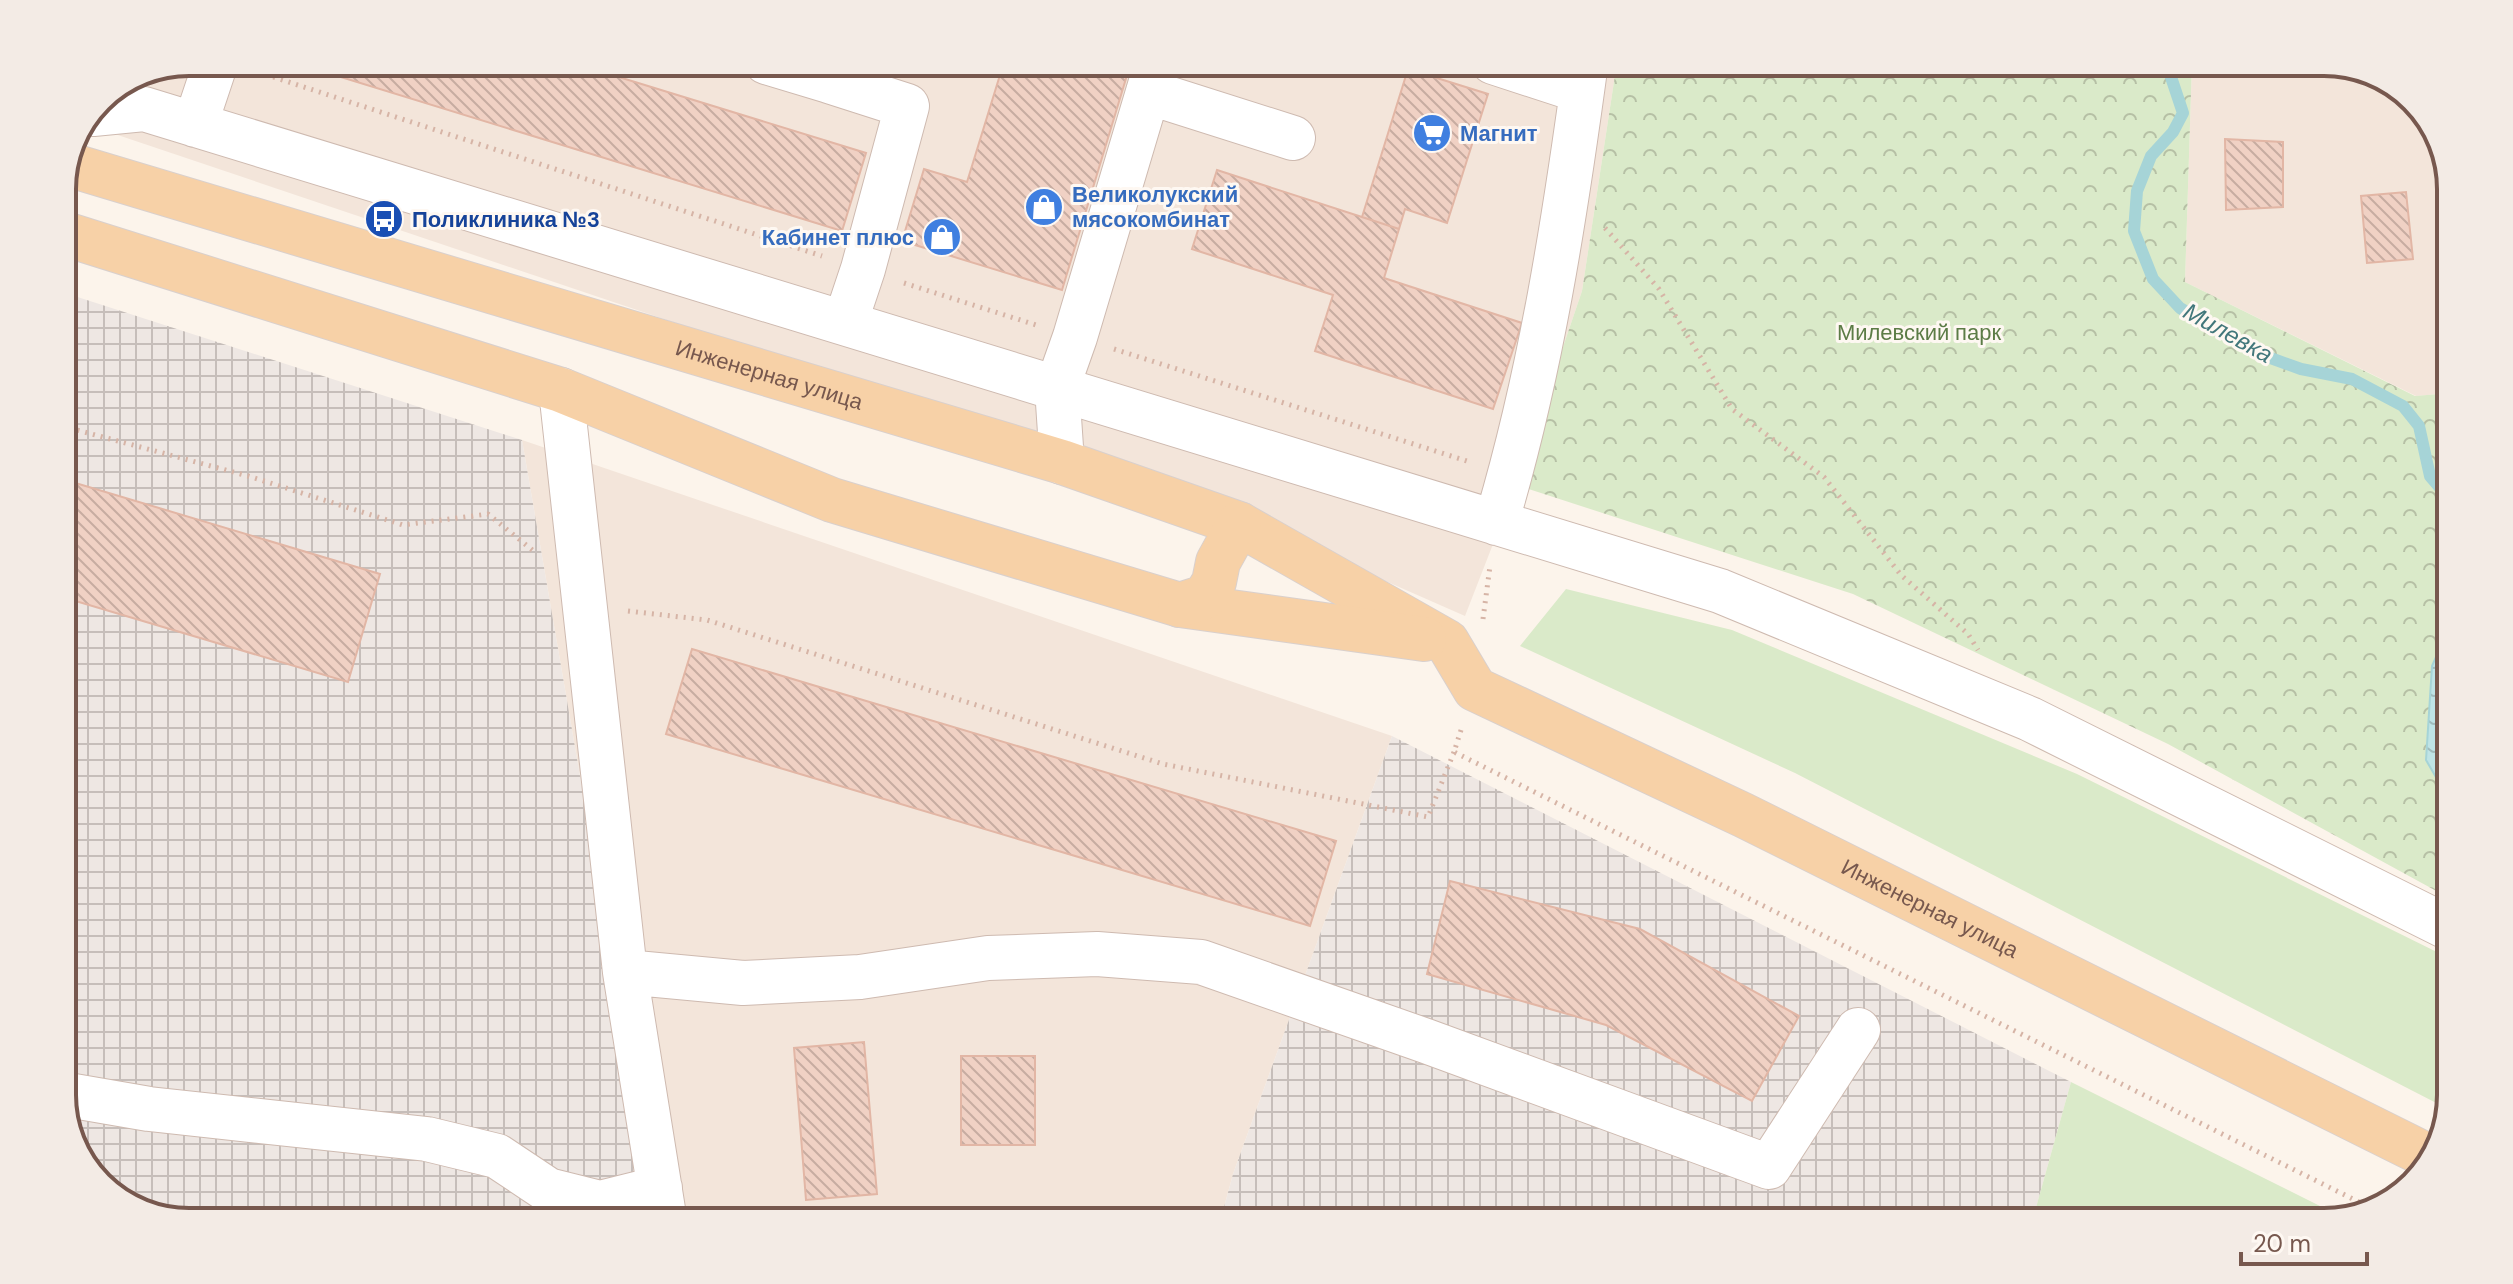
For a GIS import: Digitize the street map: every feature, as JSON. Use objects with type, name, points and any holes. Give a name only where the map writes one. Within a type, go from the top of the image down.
[{"type":"main road","name":"Инженерная улица","points":[[79,168],[1062,462],[1239,524],[1447,642],[1475,689],[1743,815],[2421,1153]]},
{"type":"main road","points":[[76,237],[561,390],[832,500],[1180,605],[1447,642]]},
{"type":"main road","points":[[1180,605],[1205,597],[1214,582],[1218,562],[1239,524]]},
{"type":"street","points":[[195,125],[211,76]]},
{"type":"street","points":[[842,76],[907,106],[863,269],[845,323]]},
{"type":"street","points":[[1496,523],[1550,300],[1584,76]]},
{"type":"street","points":[[1062,462],[1057,388],[1152,77],[1293,138]]},
{"type":"street","points":[[106,113],[144,109],[1720,591],[2030,719],[2437,922]]},
{"type":"street","points":[[76,1096],[149,1109],[427,1139],[497,1156],[548,1190],[600,1203],[663,1205],[625,972],[561,390]]},
{"type":"street","points":[[625,972],[743,983],[860,977],[988,958],[1097,954],[1201,962],[1769,1167],[1858,1030]]},
{"type":"path","points":[[1568,185],[1659,289],[1732,409],[1824,477],[1901,575],[1968,634],[1982,656]]},
{"type":"path","points":[[76,430],[248,476],[403,525],[488,514],[583,592],[619,610],[707,620],[1163,764],[1428,817],[1475,689],[1496,523]]},
{"type":"path","points":[[1454,752],[2359,1202]]},
{"type":"shaded area","points":[[189,76],[1615,76],[1582,291],[1516,485],[1465,616],[1201,500],[94,127],[126,95],[167,78]]},
{"type":"shaded area","points":[[2192,76],[2324,76],[2353,80],[2387,95],[2418,126],[2431,153],[2437,182],[2437,394],[2416,396],[2185,282]]},
{"type":"shaded area","points":[[76,297],[522,440],[655,1208],[189,1208],[167,1206],[139,1196],[115,1180],[95,1158],[82,1131],[76,1102]]},
{"type":"shaded area","points":[[522,440],[1392,736],[1233,1174],[1224,1208],[655,1208]]},
{"type":"shaded area","points":[[1392,736],[2071,1082],[2036,1208],[1224,1208],[1233,1174]]},
{"type":"green space","name":"Милевский парк","points":[[1615,76],[2192,76],[2185,282],[2415,396],[2437,394],[2437,891],[2168,744],[1853,594],[1516,485],[1582,291]]},
{"type":"green space","points":[[1566,589],[1732,630],[2077,774],[2437,952],[2436,1103],[1795,773],[1520,646]]},
{"type":"green space","points":[[2071,1082],[2324,1208],[2036,1208]]},
{"type":"water","points":[[2437,657],[2437,779],[2426,760],[2432,666]]},
{"type":"building","points":[[338,76],[616,76],[866,153],[842,231]]},
{"type":"building","points":[[1000,76],[1127,76],[1062,290],[902,241],[924,169],[967,182]]},
{"type":"building","name":"Магнит","points":[[1406,76],[1430,76],[1488,94],[1447,223],[1405,209],[1399,229],[1362,217]]},
{"type":"building","points":[[2225,139],[2283,142],[2283,207],[2226,210]]},
{"type":"building","points":[[1217,170],[1399,229],[1384,278],[1522,323],[1493,409],[1315,351],[1333,295],[1192,249]]},
{"type":"building","points":[[2406,192],[2413,259],[2367,263],[2361,196]]},
{"type":"building","points":[[76,483],[380,574],[348,682],[76,601]]},
{"type":"building","points":[[692,649],[1336,841],[1310,926],[666,734]]},
{"type":"building","points":[[1450,881],[1640,929],[1799,1016],[1752,1101],[1606,1025],[1427,974]]},
{"type":"building","points":[[864,1042],[877,1194],[806,1200],[794,1048]]},
{"type":"building","points":[[961,1056],[1035,1056],[1035,1145],[961,1145]]},
{"type":"waterway","name":"Милевка","points":[[2171,76],[2183,113],[2173,132],[2151,156],[2137,191],[2134,231],[2153,279],[2180,308],[2254,352],[2301,369],[2352,379],[2403,406],[2419,426],[2430,476],[2437,484]]},
{"type":"place","name":"Магнит","points":[[1432,133]]},
{"type":"place","name":"Великолукский мясокомбинат","points":[[1044,207]]},
{"type":"place","name":"Поликлиника №3","points":[[384,219]]},
{"type":"place","name":"Кабинет плюс","points":[[942,237]]}]
